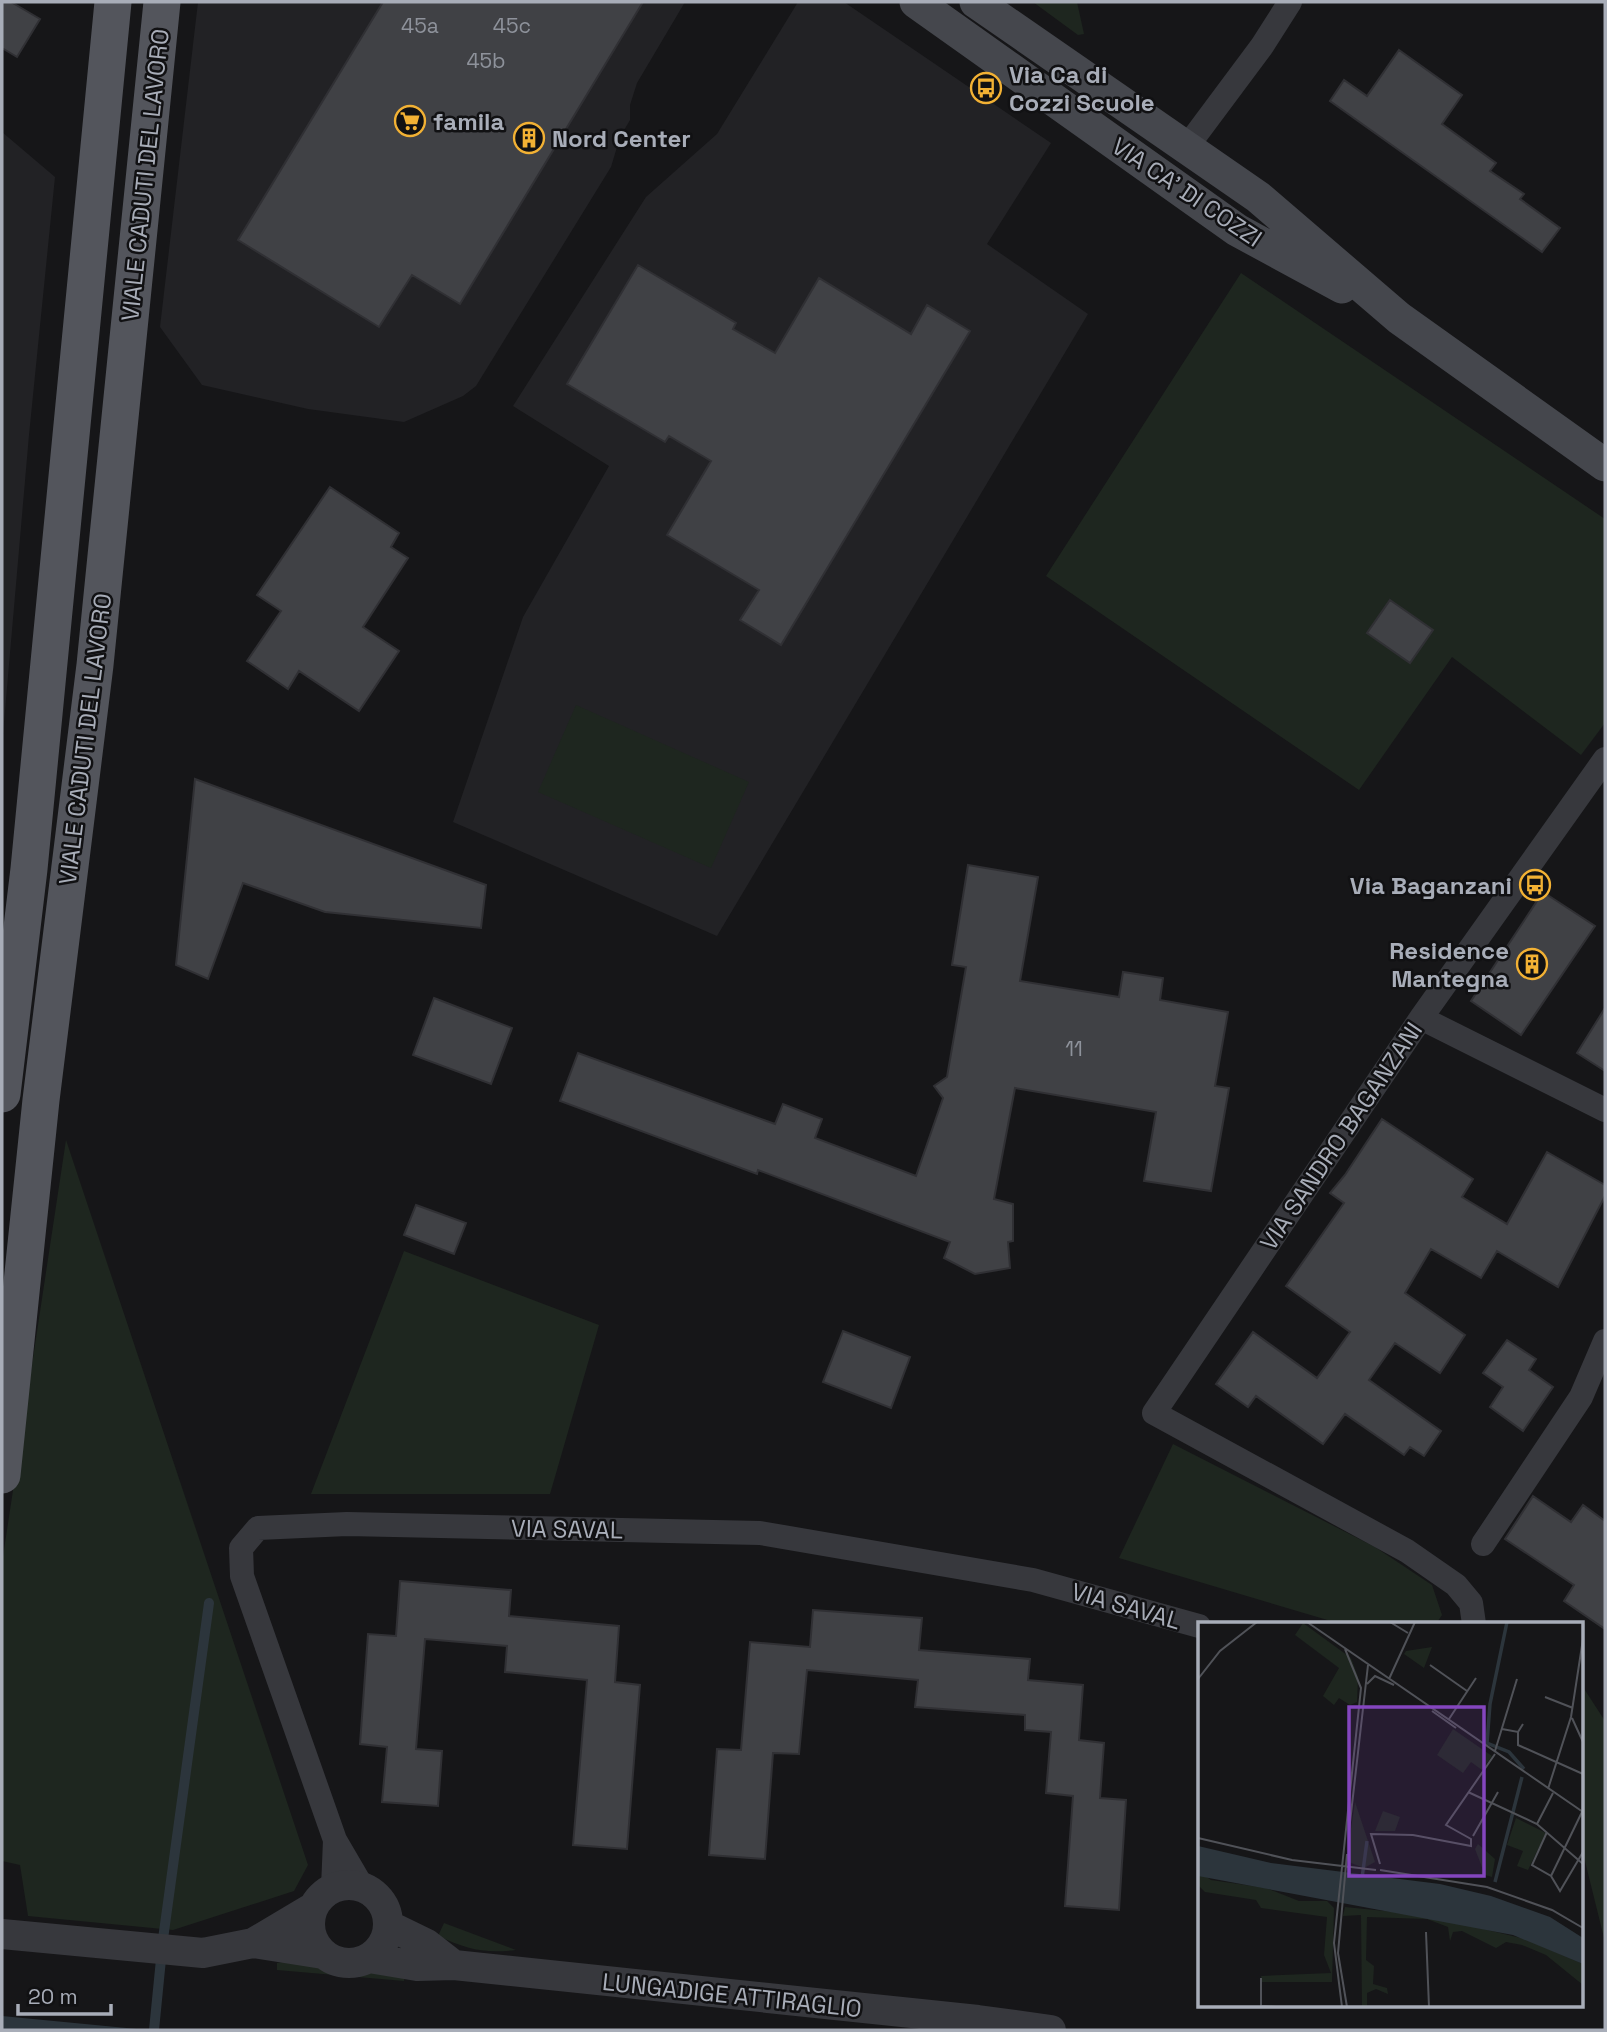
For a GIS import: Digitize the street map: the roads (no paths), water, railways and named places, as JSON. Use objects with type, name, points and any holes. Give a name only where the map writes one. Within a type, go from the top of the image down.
[{"type":"main road","name":"VIALE CADUTI DEL LAVORO","points":[[2,1094],[29,869],[113,2]]},
{"type":"main road","name":"VIALE CADUTI DEL LAVORO","points":[[2,1475],[41,1100],[93,678],[162,2]]},
{"type":"main road","name":"VIA CA' DI COZZI","points":[[916,2],[1237,230],[1399,318]]},
{"type":"main road","name":"VIA CA' DI COZZI","points":[[976,2],[1258,197],[1399,318],[1605,465]]},
{"type":"street","name":"VIA CA' DI COZZI","points":[[1186,148],[1262,46],[1290,2]]},
{"type":"street","name":"VIA SANDRO BAGANZANI","points":[[1474,1622],[1471,1603],[1457,1585],[1407,1551],[1154,1413],[1421,1018],[1605,759]]},
{"type":"street","points":[[1421,1018],[1605,1110]]},
{"type":"street","points":[[1483,1544],[1581,1397],[1605,1341]]},
{"type":"street","name":"VIA SAVAL","points":[[363,1888],[335,1840],[242,1576],[242,1548],[258,1528],[347,1524],[761,1533],[1033,1580],[1198,1626]]},
{"type":"street","name":"VIA SAVAL","points":[[323,1898],[335,1840]]},
{"type":"street","points":[[323,1954],[310,1933],[309,1920],[323,1898],[343,1885],[363,1888],[380,1899],[386,1911],[388,1925],[383,1944],[369,1958]]},
{"type":"street","name":"LUNGADIGE ATTIRAGLIO","points":[[253,1943],[323,1898]]},
{"type":"street","points":[[388,1925],[427,1944],[454,1965]]},
{"type":"street","name":"LUNGADIGE ATTIRAGLIO","points":[[2,1934],[202,1953],[253,1943],[323,1954],[345,1963],[369,1958],[417,1966],[454,1965],[1051,2030]]},
{"type":"waterway","points":[[154,2030],[163,1939],[209,1603]]},
{"type":"place","name":"Via Ca di Cozzi Scuole","points":[[986,88]]},
{"type":"place","name":"famila","points":[[410,121]]},
{"type":"place","name":"Nord Center","points":[[529,138]]},
{"type":"place","name":"Via Baganzani","points":[[1535,885]]},
{"type":"place","name":"Residence Mantegna","points":[[1532,964]]}]
